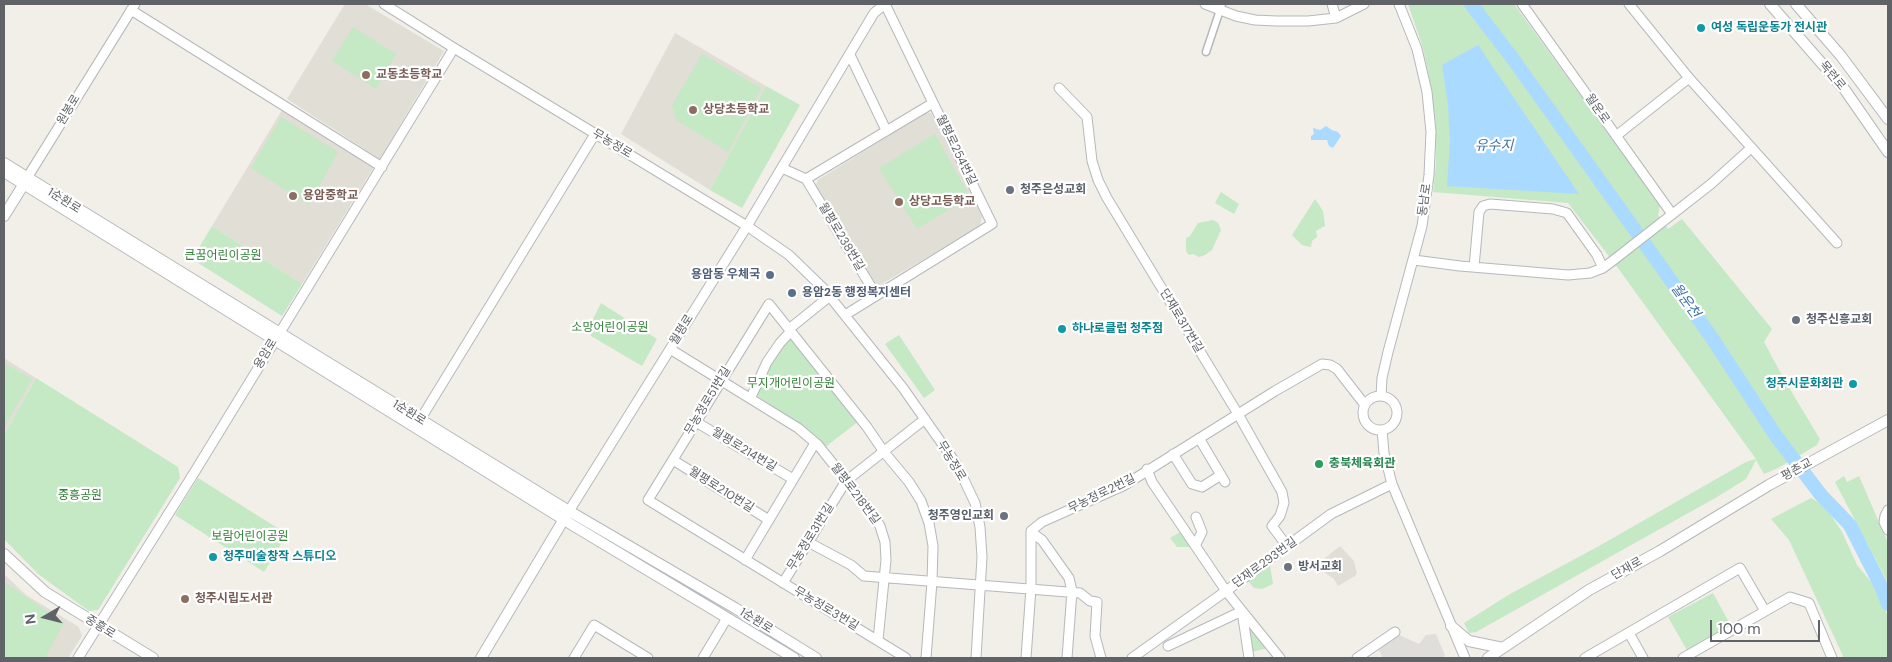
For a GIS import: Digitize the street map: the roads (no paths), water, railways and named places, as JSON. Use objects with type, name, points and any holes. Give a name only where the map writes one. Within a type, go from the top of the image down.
[{"type":"street","name":"무농정로","points":[[384,4],[747,226],[789,256],[830,296],[903,388],[925,419],[957,465],[975,503],[980,527],[982,557],[976,658]]},
{"type":"street","name":"월평로","points":[[481,658],[567,515],[747,226],[874,13],[885,4]]},
{"type":"street","name":"월평로254번길","points":[[876,296],[992,224],[885,4]]},
{"type":"street","points":[[1205,4],[1221,7],[1236,16],[1262,21],[1308,21],[1336,18],[1364,4]]},
{"type":"street","points":[[1332,4],[1336,18]]},
{"type":"street","name":"동남로","points":[[1381,396],[1382,378],[1386,361],[1422,226],[1428,183],[1431,132],[1427,92],[1417,49],[1399,4]]},
{"type":"street","name":"월운로","points":[[1522,4],[1672,214]]},
{"type":"street","points":[[1629,4],[1689,78],[1837,243]]},
{"type":"street","name":"목련로","points":[[1770,4],[1845,90],[1888,152]]},
{"type":"street","name":"목련로","points":[[1796,4],[1841,56],[1888,119]]},
{"type":"street","points":[[133,7],[382,167]]},
{"type":"street","name":"원봉로","points":[[4,216],[133,7]]},
{"type":"street","points":[[1206,52],[1221,7]]},
{"type":"street","name":"용암로","points":[[78,658],[454,48]]},
{"type":"street","points":[[782,168],[806,180],[886,130],[850,55]]},
{"type":"street","points":[[1616,136],[1689,78]]},
{"type":"street","name":"단재로317번길","points":[[1059,88],[1087,117],[1092,161],[1098,180],[1107,198],[1238,414],[1282,492],[1284,503],[1280,516],[1272,526],[1287,546]]},
{"type":"street","name":"월평로254번길","points":[[886,130],[933,103]]},
{"type":"street","points":[[420,420],[595,134]]},
{"type":"street","points":[[1414,260],[1568,275],[1590,273],[1603,268],[1657,224],[1711,184],[1751,148]]},
{"type":"street","name":"1순환로","points":[[4,163],[25,181]]},
{"type":"street","name":"1순환로","points":[[4,172],[25,181],[567,515],[735,608],[816,658]]},
{"type":"street","name":"월평로238번길","points":[[806,180],[876,296]]},
{"type":"street","points":[[1474,267],[1479,212],[1483,206],[1490,204],[1553,209],[1567,213],[1597,255],[1603,268]]},
{"type":"street","points":[[751,398],[767,362],[790,330],[830,296]]},
{"type":"street","points":[[845,315],[876,296]]},
{"type":"street","name":"무농정로51번길","points":[[648,500],[769,304],[790,330]]},
{"type":"street","points":[[790,330],[909,482],[922,505],[929,523],[933,546],[926,658]]},
{"type":"street","name":"1순환로","points":[[277,336],[420,420],[727,618],[794,658]]},
{"type":"street","name":"월평로218번길","points":[[670,348],[798,428],[815,443],[873,514],[880,526],[885,542],[886,560],[878,640]]},
{"type":"street","points":[[1238,414],[1322,364],[1330,364],[1337,369],[1365,405]]},
{"type":"street","points":[[1381,396],[1389,398],[1393,402],[1397,412],[1394,423],[1382,430],[1373,428],[1365,421],[1363,411],[1365,405],[1373,398],[1381,396]]},
{"type":"street","name":"무농정로2번길","points":[[1031,532],[1042,522],[1123,486],[1238,414]]},
{"type":"street","points":[[1869,430],[1888,416]]},
{"type":"street","name":"무농정로31번길","points":[[783,583],[846,481],[925,419]]},
{"type":"street","points":[[1869,430],[1888,420]]},
{"type":"street","name":"월평로214번길","points":[[696,422],[793,479]]},
{"type":"street","points":[[1382,430],[1384,453],[1392,484],[1465,658]]},
{"type":"street","points":[[1869,430],[1888,430]]},
{"type":"street","name":"평촌교","points":[[1769,485],[1869,430]]},
{"type":"street","points":[[1173,454],[1192,484],[1202,487],[1223,478],[1199,438]]},
{"type":"street","points":[[745,560],[815,443]]},
{"type":"street","name":"월평로210번길","points":[[673,460],[769,520]]},
{"type":"street","name":"단재로293번길","points":[[1148,470],[1152,482],[1196,544],[1226,591],[1280,658]]},
{"type":"street","name":"단재로293번길","points":[[1132,658],[1331,514],[1392,484]]},
{"type":"street","name":"단재로","points":[[1488,658],[1589,590],[1660,551],[1769,485]]},
{"type":"street","name":"무농정로3번길","points":[[648,500],[906,658]]},
{"type":"street","points":[[1888,510],[1884,516],[1884,522],[1888,530]]},
{"type":"street","points":[[1196,517],[1202,532],[1196,544]]},
{"type":"street","points":[[1026,658],[1031,588],[1031,532]]},
{"type":"street","points":[[1031,532],[1042,540],[1069,578],[1072,591],[1067,658]]},
{"type":"street","points":[[808,542],[851,565],[864,576],[1080,593],[1090,601],[1097,602],[1095,636],[1101,658]]},
{"type":"street","name":"중흥로","points":[[4,554],[45,592],[152,658]]},
{"type":"street","points":[[1585,658],[1740,568],[1764,611]]},
{"type":"street","points":[[1683,658],[1790,597],[1809,603],[1832,658]]},
{"type":"street","points":[[1168,646],[1242,611],[1249,658]]},
{"type":"street","points":[[703,658],[727,618]]},
{"type":"street","points":[[574,658],[594,625],[648,658]]},
{"type":"street","points":[[1451,626],[1472,642],[1502,648]]},
{"type":"street","points":[[1357,658],[1395,632]]},
{"type":"street","points":[[1629,633],[1643,658]]},
{"type":"water","name":"유수지","points":[[1478,45],[1579,194],[1447,186],[1450,142],[1448,105],[1442,65]]},
{"type":"water","points":[[1326,126],[1338,132],[1341,136],[1333,148],[1329,146],[1327,140],[1311,140],[1311,136],[1314,134],[1313,128],[1320,130]]},
{"type":"waterway","name":"월운천","points":[[1471,4],[1513,59],[1712,338],[1776,436],[1821,495],[1850,525],[1882,588],[1888,604]]},
{"type":"place","name":"여성 독립운동가 전시관","points":[[1701,28]]},
{"type":"place","name":"교동초등학교","points":[[366,75]]},
{"type":"place","name":"상당초등학교","points":[[693,110]]},
{"type":"place","name":"청주은성교회","points":[[1010,190]]},
{"type":"place","name":"용암중학교","points":[[293,196]]},
{"type":"place","name":"상당고등학교","points":[[899,202]]},
{"type":"place","name":"용암동 우체국","points":[[770,275]]},
{"type":"place","name":"용암2동 행정복지센터","points":[[792,293]]},
{"type":"place","name":"청주신흥교회","points":[[1796,320]]},
{"type":"place","name":"하나로클럽 청주점","points":[[1062,329]]},
{"type":"place","name":"청주시문화회관","points":[[1853,384]]},
{"type":"place","name":"충북체육회관","points":[[1319,464]]},
{"type":"place","name":"청주영인교회","points":[[1004,516]]},
{"type":"place","name":"청주미술창작 스튜디오","points":[[213,557]]},
{"type":"place","name":"방서교회","points":[[1288,567]]},
{"type":"place","name":"청주시립도서관","points":[[185,599]]},
{"type":"park label","name":"큰꿈어린이공원","points":[[223,256]]},
{"type":"park label","name":"소망어린이공원","points":[[610,328]]},
{"type":"park label","name":"무지개어린이공원","points":[[791,384]]},
{"type":"park label","name":"중흥공원","points":[[80,496]]},
{"type":"park label","name":"보람어린이공원","points":[[250,537]]}]
